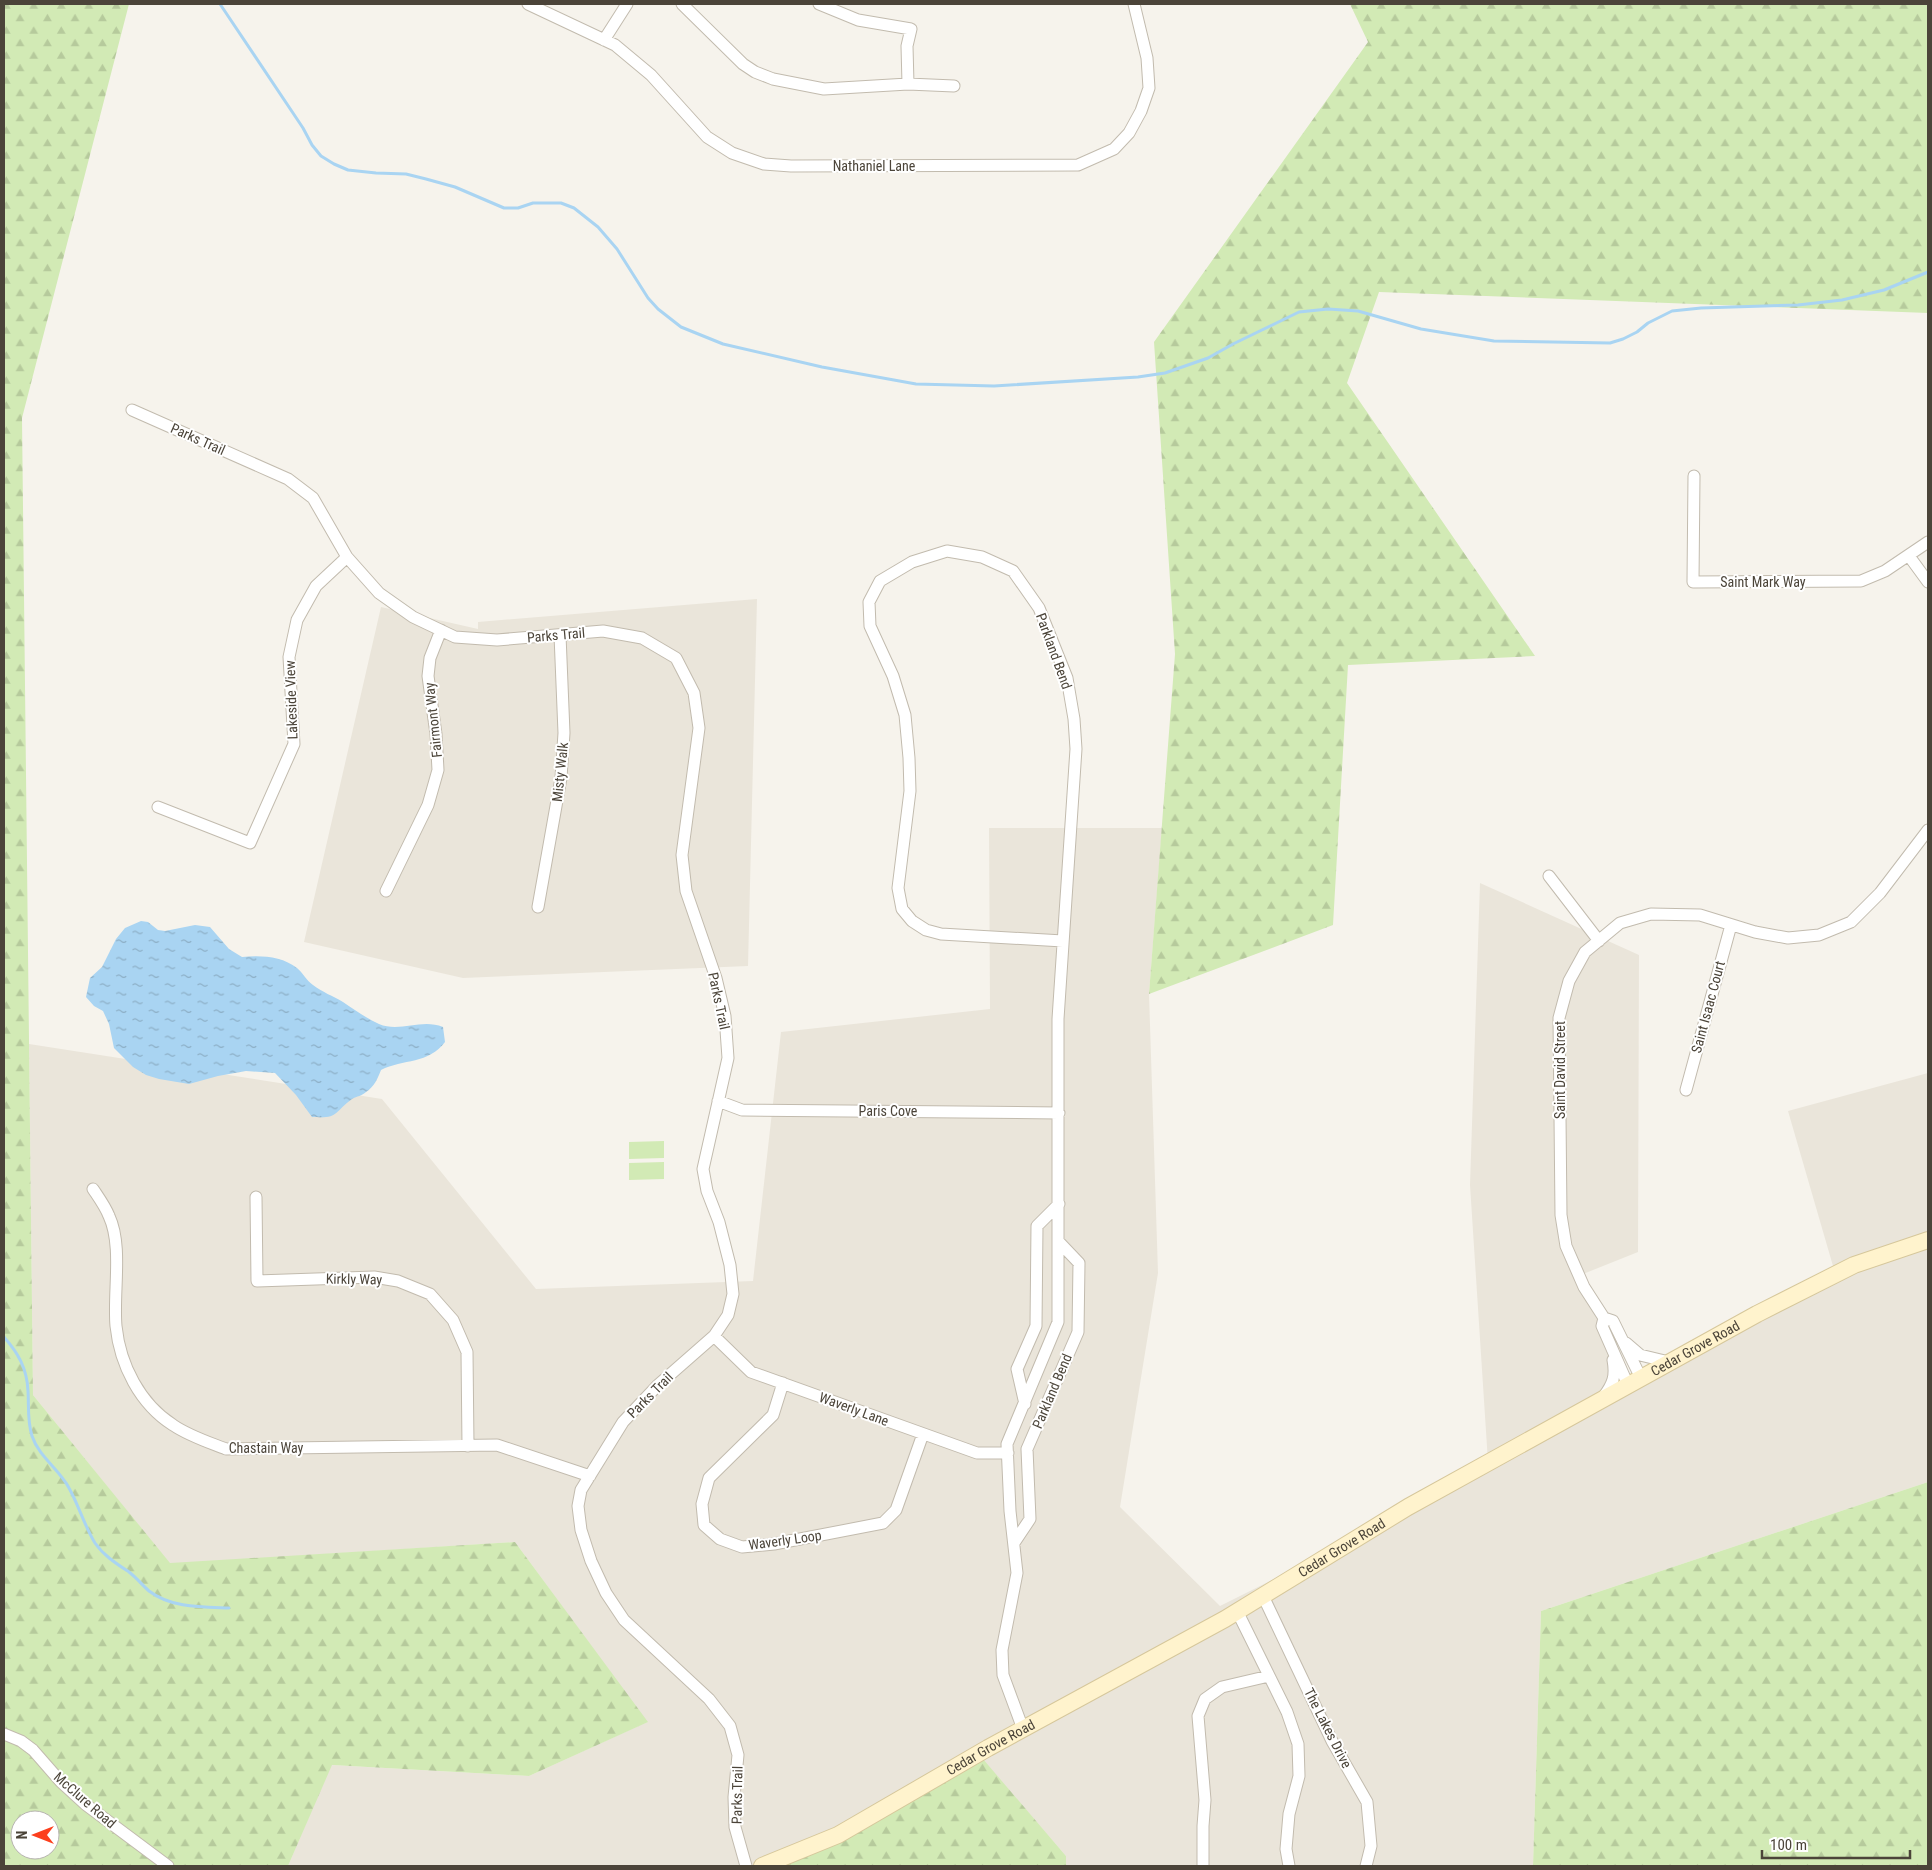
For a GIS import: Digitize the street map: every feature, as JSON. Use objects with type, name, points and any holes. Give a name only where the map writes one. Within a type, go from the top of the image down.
[{"type":"main road","name":"Cedar Grove Road","points":[[762,1866],[838,1835],[1023,1729],[1237,1611],[1408,1508],[1757,1314],[1854,1265],[1928,1240]]},
{"type":"street","name":"Nathaniel Lane","points":[[528,4],[615,45],[651,75],[707,137],[732,153],[764,164],[791,166],[1078,165],[1114,149],[1129,133],[1141,111],[1149,88],[1147,58],[1134,4]]},
{"type":"street","points":[[604,40],[627,4]]},
{"type":"street","points":[[682,4],[743,64],[755,72],[773,79],[811,88],[824,89],[908,84],[954,86]]},
{"type":"street","points":[[820,4],[858,20],[911,30],[907,46],[908,84]]},
{"type":"street","name":"Parks Trail","points":[[132,410],[288,479],[313,498],[347,557],[379,593],[413,617],[455,637],[497,640],[603,631],[642,638],[676,658],[694,693],[699,728],[682,855],[686,891],[716,978],[725,1016],[728,1058],[703,1169],[707,1191],[719,1222],[730,1264],[733,1294],[728,1315],[714,1336],[657,1386],[623,1422],[581,1490],[578,1506],[581,1530],[591,1561],[606,1592],[624,1620],[709,1700],[730,1726],[738,1755],[734,1797],[735,1827],[746,1866]]},
{"type":"street","name":"Saint Mark Way","points":[[1694,476],[1693,582],[1861,581],[1885,571],[1910,556],[1928,542]]},
{"type":"street","name":"Parkland Bend","points":[[1023,1729],[1003,1675],[1002,1650],[1017,1573],[1007,1444],[1058,1322],[1058,1019],[1076,749],[1074,719],[1067,678],[1050,634],[1039,608],[1013,571],[982,557],[947,551],[912,562],[880,581],[870,602],[870,626],[893,676],[905,715],[910,791],[898,888],[902,909],[912,921],[926,930],[941,934],[1063,940]]},
{"type":"street","points":[[1910,556],[1928,582]]},
{"type":"street","name":"Lakeside View","points":[[158,807],[250,843],[294,744],[289,657],[297,620],[316,586],[347,557]]},
{"type":"street","name":"Fairmont Way","points":[[386,891],[428,805],[438,770],[436,734],[428,676],[430,658],[441,630]]},
{"type":"street","name":"Misty Walk","points":[[538,907],[561,778],[564,732],[560,635]]},
{"type":"street","name":"Saint David Street","points":[[1635,1382],[1623,1341],[1613,1321],[1604,1318],[1584,1287],[1566,1246],[1561,1215],[1559,1018],[1569,981],[1585,952],[1620,923],[1651,914],[1700,915],[1755,932],[1788,938],[1819,935],[1850,922],[1880,893],[1928,830]]},
{"type":"street","points":[[1549,876],[1599,941]]},
{"type":"street","name":"Saint Isaac Court","points":[[1686,1090],[1731,925]]},
{"type":"street","name":"Paris Cove","points":[[718,1101],[742,1110],[1059,1112]]},
{"type":"street","name":"Chastain Way","points":[[93,1189],[110,1217],[116,1243],[116,1326],[122,1354],[134,1386],[151,1406],[172,1425],[226,1449],[497,1445],[590,1476]]},
{"type":"street","name":"Kirkly Way","points":[[256,1197],[257,1281],[374,1277],[398,1281],[430,1294],[453,1320],[467,1352],[468,1446]]},
{"type":"street","name":"Parkland Bend","points":[[1025,1404],[1017,1369],[1036,1326],[1037,1226],[1059,1204]]},
{"type":"street","name":"Parkland Bend","points":[[1014,1543],[1030,1519],[1028,1449],[1078,1332],[1079,1263],[1059,1242]]},
{"type":"street","name":"Saint David Street","points":[[1604,1318],[1602,1326],[1611,1346],[1635,1382]]},
{"type":"street","name":"Waverly Lane","points":[[714,1336],[751,1372],[977,1454],[1008,1454]]},
{"type":"street","points":[[1623,1341],[1640,1355],[1669,1362]]},
{"type":"street","points":[[1602,1400],[1613,1383],[1615,1376],[1611,1346]]},
{"type":"street","name":"Waverly Loop","points":[[783,1384],[773,1415],[709,1478],[702,1504],[704,1525],[720,1539],[742,1547],[774,1544],[883,1523],[896,1510],[923,1434]]},
{"type":"street","name":"The Lakes Drive","points":[[1263,1596],[1332,1741],[1367,1802],[1371,1846],[1366,1866]]},
{"type":"street","points":[[1237,1611],[1287,1712],[1298,1744],[1299,1776],[1289,1814],[1286,1850],[1289,1866]]},
{"type":"street","points":[[1203,1866],[1205,1800],[1198,1716],[1206,1699],[1222,1687],[1269,1676]]},
{"type":"street","name":"McClure Road","points":[[4,1734],[21,1741],[33,1750],[61,1782],[85,1804],[168,1866]]},
{"type":"shaded area","points":[[757,599],[748,966],[463,978],[304,942],[381,607],[478,629],[478,622]]},
{"type":"shaded area","points":[[989,828],[1162,828],[1149,994],[1158,1273],[1120,1507],[1220,1606],[1386,1523],[1488,1462],[1470,1185],[1480,883],[1639,955],[1638,1252],[1583,1274],[1627,1383],[1833,1266],[1788,1111],[1928,1073],[1928,1482],[1541,1611],[1533,1866],[1066,1866],[1066,1856],[976,1752],[817,1841],[756,1866],[288,1866],[331,1765],[529,1776],[647,1722],[515,1542],[170,1564],[33,1395],[29,1044],[382,1099],[536,1289],[753,1281],[781,1032],[990,1009]]},
{"type":"green space","points":[[4,4],[129,4],[22,418],[33,1395],[170,1563],[515,1542],[648,1722],[529,1776],[332,1765],[288,1866],[4,1866]]},
{"type":"green space","points":[[1350,4],[1928,4],[1928,313],[1379,292],[1347,383],[1535,656],[1348,665],[1333,925],[1149,994],[1175,654],[1154,342],[1368,42]]},
{"type":"green space","points":[[664,1141],[664,1158],[629,1159],[629,1142]]},
{"type":"green space","points":[[664,1162],[664,1179],[629,1180],[629,1163]]},
{"type":"green space","points":[[1928,1482],[1928,1866],[1533,1866],[1541,1611]]},
{"type":"green space","points":[[977,1752],[1066,1856],[1066,1866],[756,1866],[817,1841]]},
{"type":"water","points":[[141,921],[148,922],[158,930],[165,931],[195,925],[210,927],[229,949],[242,957],[271,957],[285,961],[299,970],[316,987],[379,1024],[395,1027],[427,1024],[443,1027],[445,1042],[439,1049],[424,1058],[381,1070],[369,1090],[352,1099],[332,1116],[327,1117],[312,1117],[296,1095],[275,1073],[246,1071],[189,1084],[146,1075],[133,1067],[114,1048],[109,1024],[103,1011],[94,1006],[86,997],[90,978],[102,967],[116,939],[125,928]]},
{"type":"waterway","points":[[220,4],[303,128],[312,145],[321,156],[334,164],[348,170],[406,174],[426,179],[455,187],[504,208],[518,208],[533,203],[561,203],[574,208],[598,227],[617,249],[648,298],[658,309],[681,327],[723,344],[822,367],[916,384],[994,386],[1138,377],[1165,373],[1208,358],[1299,312],[1328,309],[1358,311],[1421,329],[1494,341],[1610,343],[1637,332],[1648,323],[1672,311],[1701,308],[1798,305],[1842,300],[1884,290],[1928,272]]},
{"type":"waterway","points":[[4,1337],[14,1349],[24,1368],[28,1391],[29,1424],[35,1443],[44,1457],[65,1481],[95,1543],[102,1552],[132,1574],[149,1591],[167,1601],[177,1604],[229,1608]]}]
